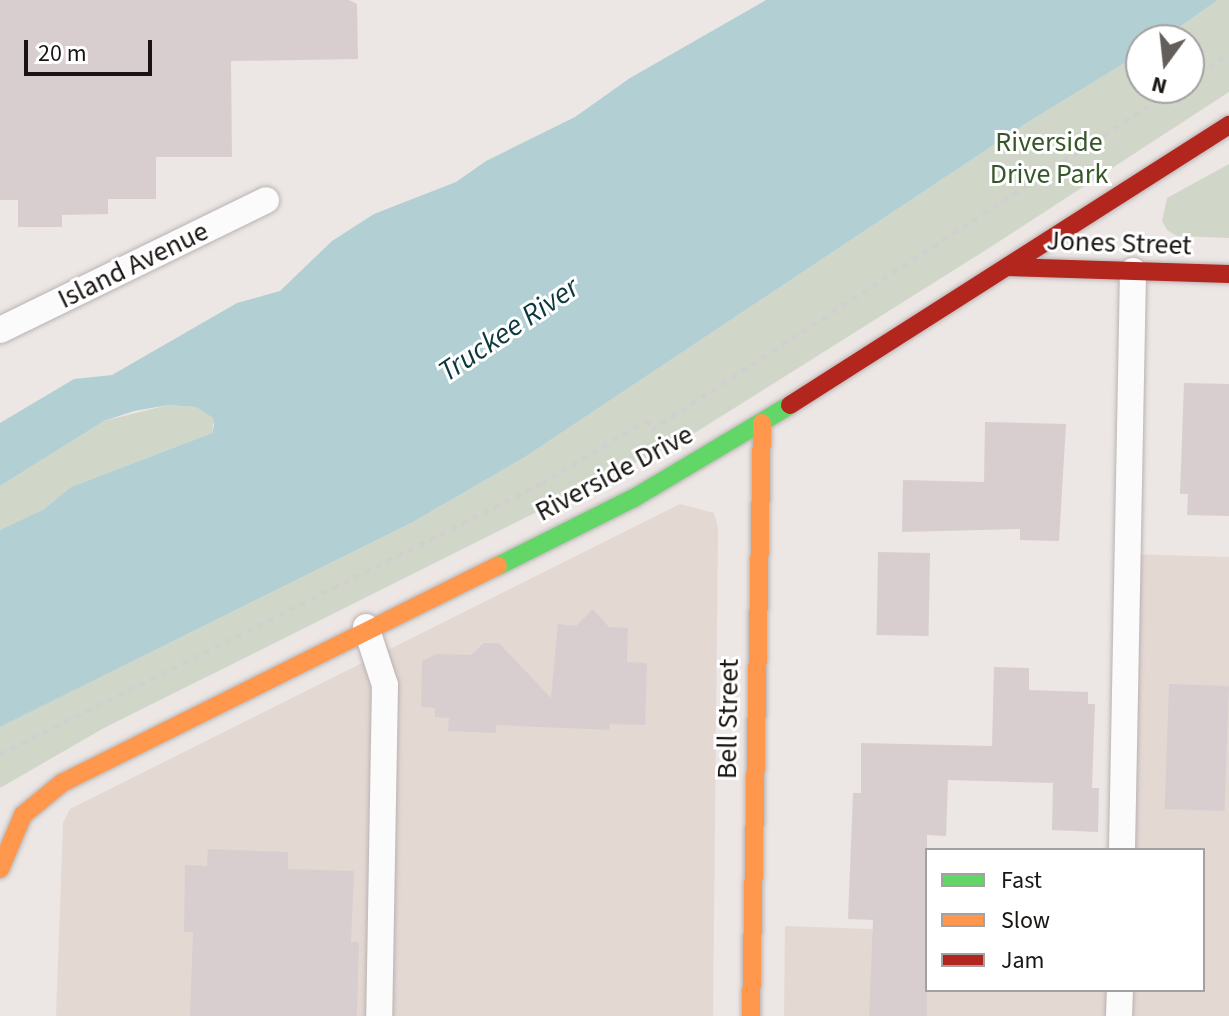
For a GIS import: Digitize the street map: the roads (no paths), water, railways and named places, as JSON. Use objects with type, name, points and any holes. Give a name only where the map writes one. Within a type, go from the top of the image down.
[{"type":"street","name":"Riverside Drive","points":[[0,869],[11,837],[23,815],[41,798],[95,763],[366,627],[634,498],[762,423],[1229,125]]},
{"type":"street","name":"Jones Street","points":[[1007,267],[1229,274]]},
{"type":"street","name":"Bell Street","points":[[751,1016],[762,423]]},
{"type":"lane","name":"Island Avenue","points":[[0,330],[266,200]]},
{"type":"lane","points":[[1122,848],[1133,271]]},
{"type":"lane","points":[[366,627],[385,685],[379,1016]]},
{"type":"lane","points":[[1119,1016],[1120,992]]},
{"type":"water","name":"Truckee River","points":[[766,0],[1218,0],[1184,24],[1125,24],[1125,63],[1028,122],[525,457],[413,522],[0,727],[0,530],[44,509],[71,487],[212,433],[214,426],[213,418],[196,407],[168,405],[134,411],[104,421],[0,486],[0,423],[74,379],[112,375],[237,303],[280,291],[332,241],[374,214],[456,182],[486,161],[575,117],[630,78]]},
{"type":"park label","name":"Riverside Drive Park","points":[[1049,158]]}]
